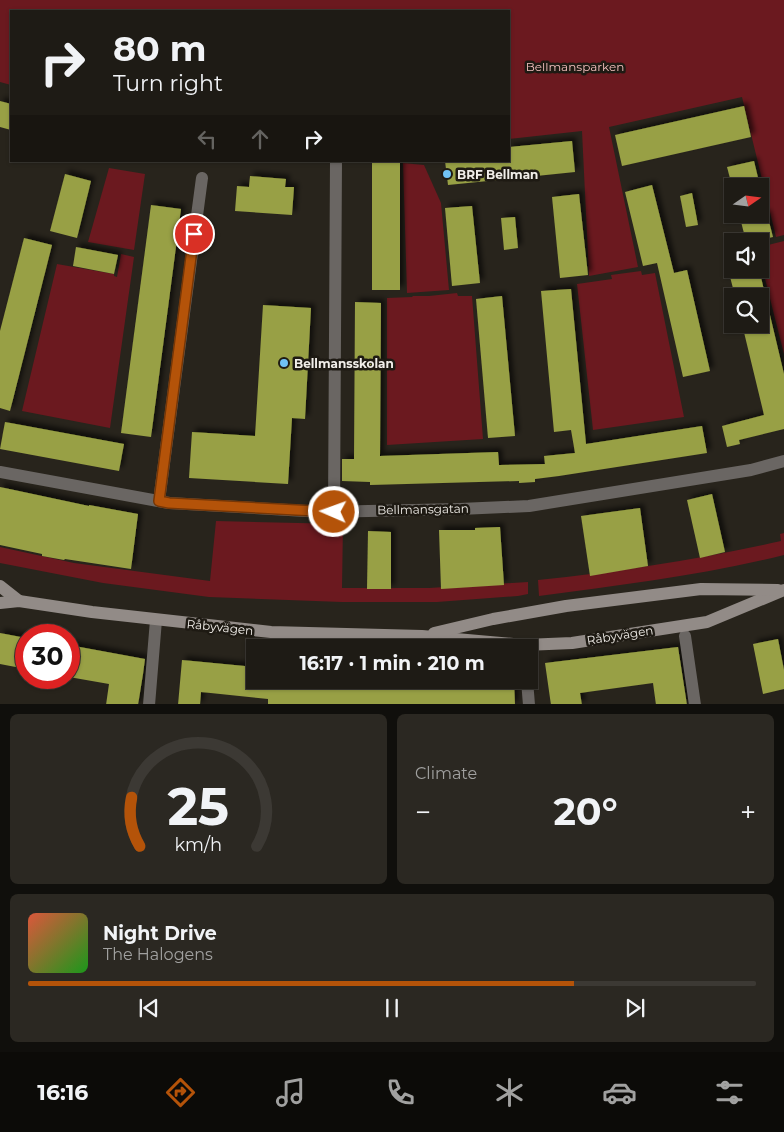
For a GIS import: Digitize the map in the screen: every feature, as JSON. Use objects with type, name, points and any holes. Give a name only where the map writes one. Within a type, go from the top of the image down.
[{"type":"main road","name":"Råbyvägen","points":[[0,586],[19,601]]},
{"type":"main road","name":"Råbyvägen","points":[[422,636],[566,606],[701,589],[783,590]]},
{"type":"main road","name":"Råbyvägen","points":[[538,645],[572,643],[707,622],[783,590]]},
{"type":"main road","name":"Råbyvägen","points":[[0,603],[19,601],[156,620],[271,632],[422,636],[453,639]]},
{"type":"street","points":[[334,512],[336,162]]},
{"type":"street","points":[[159,501],[202,178]]},
{"type":"street","name":"Bellmansgatan","points":[[0,472],[179,504],[334,512],[543,505],[751,470],[784,461]]},
{"type":"street","points":[[149,704],[156,620]]},
{"type":"street","points":[[685,636],[695,704]]},
{"type":"street","points":[[528,689],[529,704]]},
{"type":"green space","name":"Bellmansparken","points":[[0,0],[784,0],[784,235],[776,237],[769,208],[769,178],[762,178],[742,97],[609,127],[638,267],[589,276],[582,131],[510,139],[510,10],[10,10],[10,85],[0,82]]},
{"type":"green space","points":[[403,163],[424,165],[441,203],[449,290],[407,293]]},
{"type":"green space","points":[[109,168],[145,174],[134,250],[88,242]]},
{"type":"green space","points":[[784,241],[784,354],[769,288],[767,288],[765,278],[769,278],[769,245]]},
{"type":"green space","points":[[121,254],[134,257],[110,428],[22,411],[57,264],[114,274],[117,277]]},
{"type":"green space","points":[[641,271],[642,275],[655,273],[684,417],[593,430],[577,284],[612,279],[611,275]]},
{"type":"green space","points":[[457,293],[458,296],[472,296],[483,439],[387,445],[387,298]]},
{"type":"green space","points":[[216,521],[343,524],[342,588],[429,588],[528,582],[528,594],[437,602],[342,602],[209,597],[103,583],[0,563],[0,547],[74,563],[210,581]]},
{"type":"green space","points":[[784,533],[784,555],[693,574],[539,596],[538,580],[629,569],[721,554],[781,541],[780,534]]},
{"type":"building","points":[[0,101],[10,104],[10,130],[0,127]]},
{"type":"building","points":[[744,106],[751,137],[622,166],[615,135]]},
{"type":"building","points":[[572,141],[575,172],[448,185],[445,162],[510,162],[510,147]]},
{"type":"building","points":[[754,161],[758,178],[730,178],[727,167]]},
{"type":"building","points":[[372,162],[400,162],[400,290],[372,290]]},
{"type":"building","points":[[65,174],[91,181],[77,238],[50,231]]},
{"type":"building","points":[[250,176],[286,179],[285,187],[294,187],[292,215],[235,211],[237,186],[249,187]]},
{"type":"building","points":[[652,185],[674,273],[687,270],[710,371],[683,377],[657,263],[643,266],[625,192]]},
{"type":"building","points":[[692,193],[698,225],[686,227],[680,196]]},
{"type":"building","points":[[579,194],[588,275],[560,278],[552,197]]},
{"type":"building","points":[[151,205],[181,209],[151,437],[121,433]]},
{"type":"building","points":[[472,206],[480,283],[452,286],[445,208]]},
{"type":"building","points":[[515,217],[518,248],[504,250],[501,218]]},
{"type":"building","points":[[769,222],[773,237],[769,238],[769,233],[744,233],[741,223]]},
{"type":"building","points":[[24,238],[52,245],[10,411],[0,408],[0,331]]},
{"type":"building","points":[[76,247],[118,255],[114,274],[73,266]]},
{"type":"building","points":[[730,278],[761,278],[764,288],[733,288]]},
{"type":"building","points":[[571,289],[586,444],[702,426],[707,453],[535,479],[535,482],[370,485],[370,482],[342,481],[342,459],[354,459],[355,302],[381,303],[380,456],[498,452],[499,465],[545,464],[544,456],[575,453],[571,430],[554,432],[541,291]]},
{"type":"building","points":[[502,296],[515,436],[488,438],[476,299]]},
{"type":"building","name":"Bellmansskolan","points":[[263,305],[311,308],[305,419],[292,418],[288,484],[189,478],[192,432],[255,436]]},
{"type":"building","points":[[769,311],[784,374],[784,429],[739,440],[740,444],[727,447],[722,426],[764,415],[744,333],[769,333]]},
{"type":"building","points":[[5,422],[124,444],[119,471],[0,449]]},
{"type":"building","points":[[0,487],[89,506],[138,514],[131,569],[42,556],[42,554],[0,545]]},
{"type":"building","points":[[712,494],[725,552],[700,558],[687,500]]},
{"type":"building","points":[[640,508],[648,566],[590,576],[581,516]]},
{"type":"building","points":[[500,527],[504,585],[441,589],[439,530],[475,530],[475,528]]},
{"type":"building","points":[[368,531],[391,532],[391,589],[367,589]]},
{"type":"building","points":[[0,633],[15,636],[15,667],[0,664]]},
{"type":"building","points":[[778,639],[784,670],[784,689],[763,694],[753,644]]},
{"type":"building","points":[[80,647],[145,659],[138,704],[106,704],[109,684],[80,679]]},
{"type":"building","points":[[678,647],[687,704],[656,704],[653,683],[580,693],[582,704],[551,704],[545,663]]},
{"type":"building","points":[[182,660],[246,666],[246,689],[514,689],[515,704],[268,704],[268,699],[201,692],[200,704],[178,704]]},
{"type":"place","name":"BRF Bellman","points":[[447,174]]},
{"type":"place","name":"Bellmansskolan","points":[[284,363]]},
{"type":"route","points":[[194,234],[159,501],[334,512]]}]
